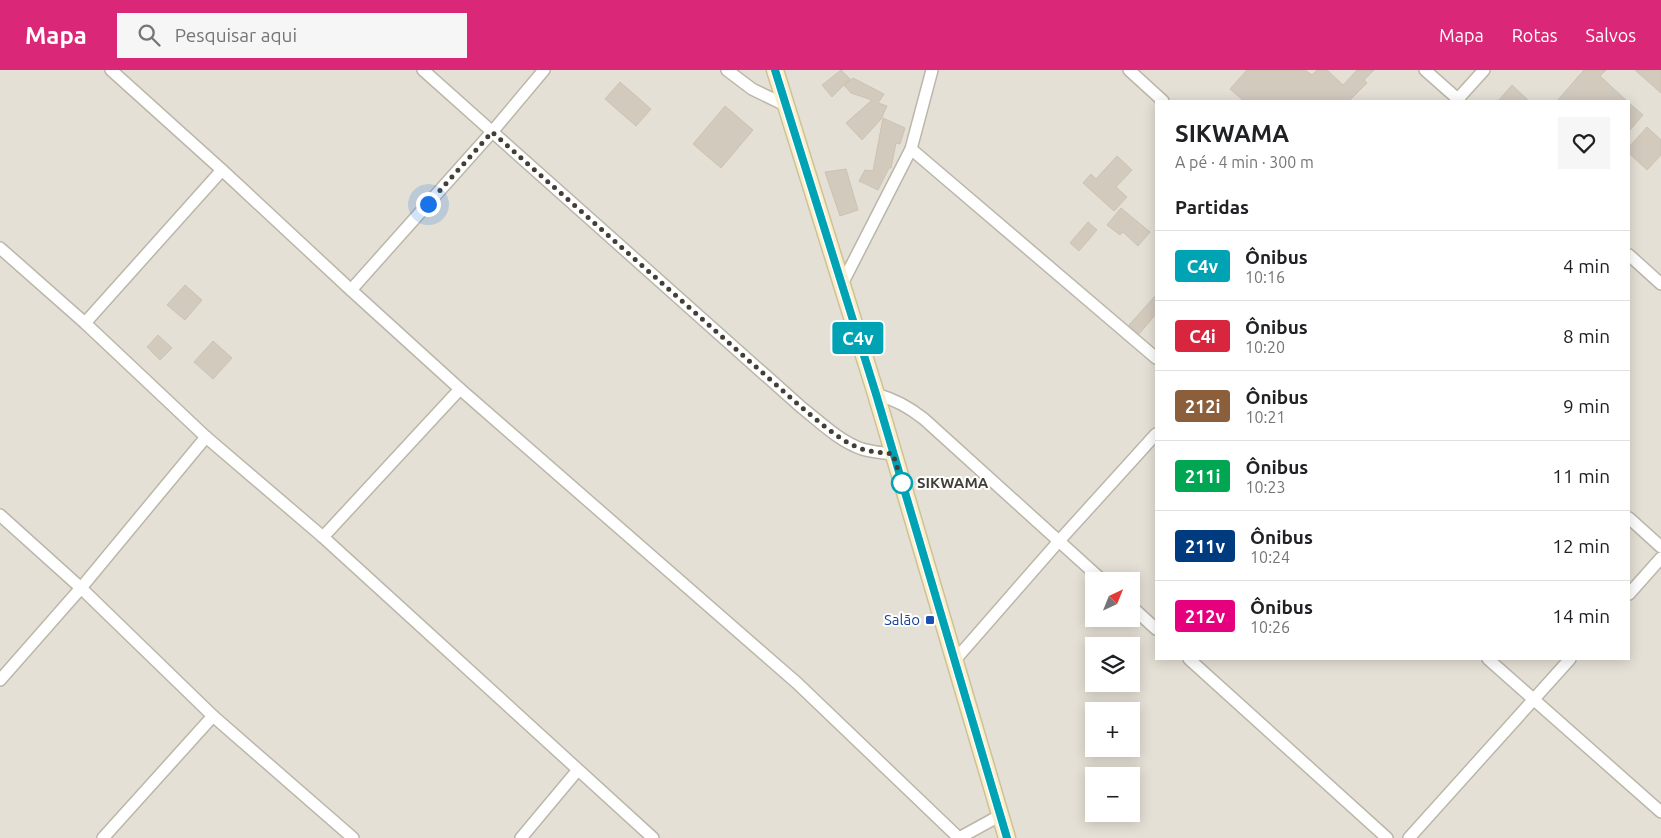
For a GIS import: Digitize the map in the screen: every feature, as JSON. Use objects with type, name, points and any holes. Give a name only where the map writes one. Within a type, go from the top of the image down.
[{"type":"main road","points":[[775,70],[876,394],[1007,838]]},
{"type":"street","points":[[110,70],[222,170],[460,389],[797,683],[959,838],[1001,815]]},
{"type":"street","points":[[423,70],[801,407],[851,444],[895,458]]},
{"type":"street","points":[[351,290],[492,132],[544,70]]},
{"type":"street","points":[[727,70],[752,89],[785,105]]},
{"type":"street","points":[[842,286],[911,149],[932,70]]},
{"type":"street","points":[[1128,70],[1162,100]]},
{"type":"street","points":[[1425,70],[1457,100]]},
{"type":"street","points":[[1459,100],[1484,70]]},
{"type":"street","points":[[911,149],[1155,357]]},
{"type":"street","points":[[86,323],[222,170]]},
{"type":"street","points":[[0,248],[86,323],[206,437],[323,537],[577,771],[653,838]]},
{"type":"street","points":[[1630,256],[1661,284]]},
{"type":"street","points":[[323,537],[460,389]]},
{"type":"street","points":[[876,394],[909,407],[924,419],[1094,572]]},
{"type":"street","points":[[955,660],[1155,435]]},
{"type":"street","points":[[0,680],[81,588],[206,437]]},
{"type":"street","points":[[0,515],[81,588],[213,716],[353,838]]},
{"type":"street","points":[[1630,519],[1661,547]]},
{"type":"street","points":[[1630,593],[1661,558]]},
{"type":"street","points":[[1140,614],[1155,628]]},
{"type":"street","points":[[1190,660],[1387,838]]},
{"type":"street","points":[[1489,660],[1661,812]]},
{"type":"street","points":[[1409,838],[1569,660]]},
{"type":"street","points":[[103,838],[213,716]]},
{"type":"street","points":[[521,838],[577,771]]},
{"type":"shaded area","points":[[0,70],[1661,70],[1661,838],[0,838]]},
{"type":"building","points":[[841,70],[850,79],[832,97],[822,85]]},
{"type":"building","points":[[1247,70],[1305,70],[1312,75],[1317,70],[1327,70],[1343,85],[1357,70],[1374,70],[1364,80],[1367,83],[1350,100],[1243,100],[1230,89]]},
{"type":"building","points":[[1584,70],[1606,70],[1600,76],[1626,100],[1558,100]]},
{"type":"building","points":[[1635,70],[1661,70],[1661,93]]},
{"type":"building","points":[[853,78],[884,94],[878,103],[887,106],[881,119],[862,140],[846,123],[872,100],[851,93],[844,85]]},
{"type":"building","points":[[620,82],[651,109],[636,126],[605,99]]},
{"type":"building","points":[[1512,85],[1528,100],[1499,100]]},
{"type":"building","points":[[1630,104],[1643,115],[1630,130]]},
{"type":"building","points":[[725,106],[753,130],[721,168],[693,144]]},
{"type":"building","points":[[883,118],[905,128],[900,144],[896,143],[891,168],[889,168],[878,190],[859,181],[865,170],[873,171]]},
{"type":"building","points":[[1647,127],[1661,140],[1661,155],[1647,170],[1630,154],[1630,146]]},
{"type":"building","points":[[1117,156],[1132,170],[1116,187],[1127,197],[1114,211],[1083,183],[1091,174],[1096,179]]},
{"type":"building","points":[[846,169],[858,210],[840,216],[825,172]]},
{"type":"building","points":[[1121,208],[1150,232],[1138,246],[1123,232],[1120,235],[1107,225]]},
{"type":"building","points":[[1088,222],[1097,230],[1079,251],[1070,243]]},
{"type":"building","points":[[185,285],[202,300],[185,320],[167,305]]},
{"type":"building","points":[[1155,296],[1155,315],[1139,334],[1129,325]]},
{"type":"building","points":[[158,335],[172,348],[160,360],[147,347]]},
{"type":"building","points":[[213,341],[232,358],[213,379],[194,362]]},
{"type":"bus line","name":"C4v","points":[[775,70],[876,394],[1007,838]]},
{"type":"place","name":"SIKWAMA","points":[[902,483]]},
{"type":"place","name":"Salão","points":[[930,620]]},
{"type":"route","points":[[428,204],[492,132],[801,407],[851,444],[876,452],[893,454],[902,483]]}]
